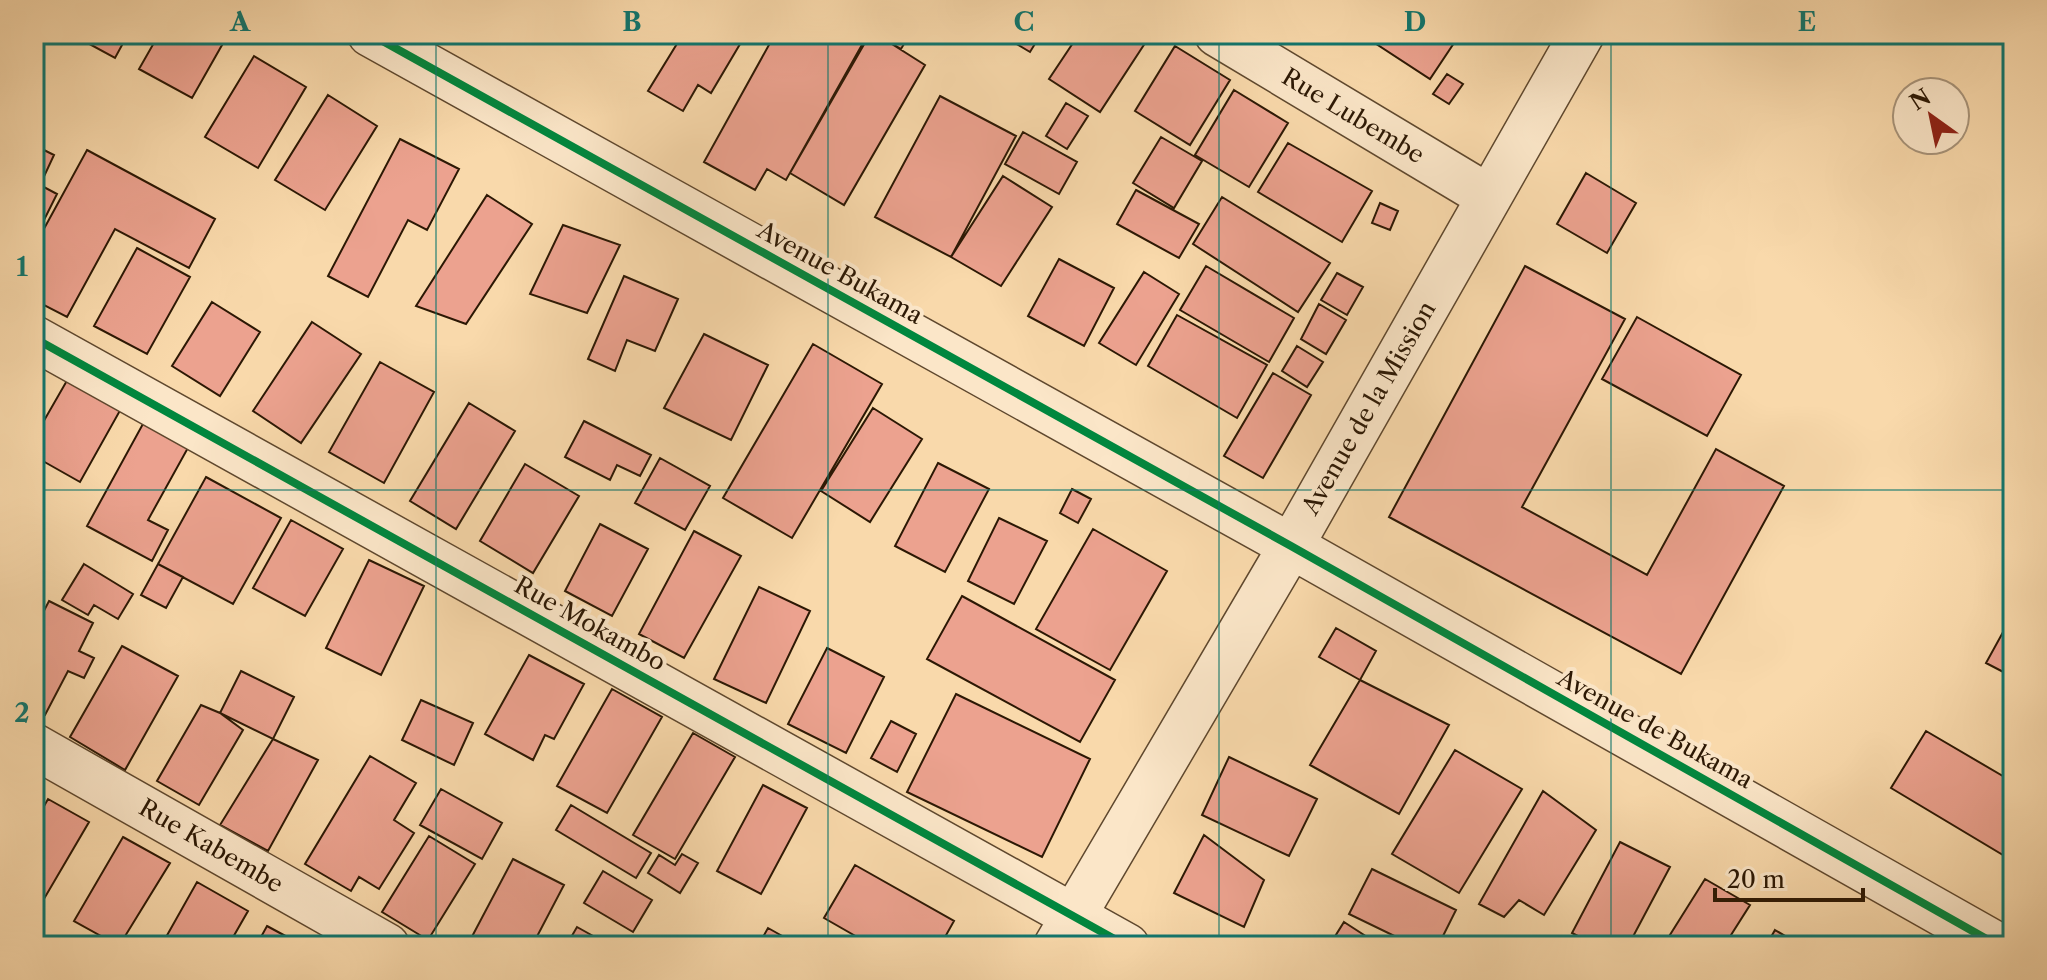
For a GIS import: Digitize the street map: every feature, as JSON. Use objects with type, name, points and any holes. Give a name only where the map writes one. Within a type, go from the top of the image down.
[{"type":"street","name":"Avenue Bukama","points":[[370,34],[1291,546]]},
{"type":"street","name":"Rue Lubembe","points":[[1217,34],[1489,197]]},
{"type":"street","name":"Avenue de la Mission","points":[[1064,931],[1291,546],[1582,34]]},
{"type":"street","name":"Rue Mokambo","points":[[34,338],[1064,931],[1127,946]]},
{"type":"street","name":"Avenue de Bukama","points":[[1291,546],[1999,946]]},
{"type":"street","name":"Rue Kabembe","points":[[34,746],[387,946]]},
{"type":"building","points":[[71,34],[128,34],[115,58]]},
{"type":"building","points":[[159,34],[204,34],[222,45],[192,98],[139,69]]},
{"type":"building","points":[[683,34],[746,34],[711,93],[698,85],[683,111],[648,91]]},
{"type":"building","points":[[775,34],[847,34],[863,43],[786,180],[767,169],[755,190],[704,162]]},
{"type":"building","points":[[870,34],[876,34],[925,65],[844,205],[790,173]]},
{"type":"building","points":[[876,34],[910,34],[901,49]]},
{"type":"building","points":[[1000,34],[1041,34],[1030,52]]},
{"type":"building","points":[[1079,34],[1151,34],[1100,112],[1049,79]]},
{"type":"building","points":[[1361,34],[1460,34],[1430,79]]},
{"type":"building","points":[[1175,46],[1230,80],[1190,145],[1135,111]]},
{"type":"building","points":[[254,56],[306,87],[258,168],[205,137]]},
{"type":"building","points":[[1447,74],[1463,84],[1449,104],[1433,94]]},
{"type":"building","points":[[1234,90],[1288,123],[1249,187],[1195,155]]},
{"type":"building","points":[[328,95],[377,126],[325,210],[275,180]]},
{"type":"building","points":[[940,96],[1016,136],[951,257],[875,217]]},
{"type":"building","points":[[1066,103],[1088,116],[1067,149],[1046,136]]},
{"type":"building","points":[[1023,132],[1077,162],[1059,194],[1005,164]]},
{"type":"building","points":[[1161,137],[1202,161],[1174,208],[1133,183]]},
{"type":"building","points":[[400,139],[459,169],[427,230],[408,220],[368,297],[328,276]]},
{"type":"building","points":[[1288,143],[1372,191],[1342,242],[1258,192]]},
{"type":"building","points":[[34,145],[54,155],[40,185],[57,194],[37,234],[34,233]]},
{"type":"building","points":[[87,150],[215,219],[189,268],[115,229],[67,317],[34,300],[34,247]]},
{"type":"building","points":[[1586,173],[1636,203],[1607,253],[1557,224]]},
{"type":"building","points":[[1003,176],[1052,207],[1001,286],[951,257]]},
{"type":"building","points":[[1136,190],[1199,224],[1179,258],[1117,224]]},
{"type":"building","points":[[487,195],[532,224],[466,324],[416,306]]},
{"type":"building","points":[[1222,197],[1330,263],[1298,312],[1193,244]]},
{"type":"building","points":[[1380,203],[1398,211],[1390,230],[1372,223]]},
{"type":"building","points":[[563,225],[620,245],[587,313],[530,294]]},
{"type":"building","points":[[137,248],[190,277],[147,354],[94,326]]},
{"type":"building","points":[[1059,259],[1114,288],[1084,346],[1028,316]]},
{"type":"building","points":[[1206,266],[1294,318],[1269,362],[1180,310]]},
{"type":"building","points":[[1525,266],[1625,319],[1522,507],[1647,575],[1716,449],[1784,486],[1681,674],[1389,517]]},
{"type":"building","points":[[1144,272],[1179,294],[1136,365],[1099,343]]},
{"type":"building","points":[[1337,273],[1363,287],[1347,315],[1321,300]]},
{"type":"building","points":[[624,276],[678,299],[655,351],[627,340],[615,371],[588,359]]},
{"type":"building","points":[[212,302],[260,332],[220,396],[172,366]]},
{"type":"building","points":[[1319,304],[1346,320],[1326,354],[1301,339]]},
{"type":"building","points":[[1177,315],[1267,365],[1237,418],[1148,366]]},
{"type":"building","points":[[1637,317],[1741,375],[1707,436],[1602,379]]},
{"type":"building","points":[[312,322],[361,354],[301,443],[253,411]]},
{"type":"building","points":[[704,334],[768,365],[731,440],[664,408]]},
{"type":"building","points":[[813,344],[882,384],[792,538],[723,498]]},
{"type":"building","points":[[1297,346],[1323,362],[1307,387],[1282,371]]},
{"type":"building","points":[[380,362],[434,392],[384,483],[329,452]]},
{"type":"building","points":[[1273,373],[1311,395],[1263,478],[1224,456]]},
{"type":"building","points":[[69,377],[122,407],[80,482],[34,456],[34,438]]},
{"type":"building","points":[[469,403],[515,431],[456,529],[410,501]]},
{"type":"building","points":[[873,408],[922,439],[870,522],[821,491]]},
{"type":"building","points":[[584,421],[651,455],[640,476],[617,465],[610,480],[565,457]]},
{"type":"building","points":[[144,422],[189,446],[148,520],[168,530],[152,561],[87,526]]},
{"type":"building","points":[[660,458],[710,486],[685,530],[635,503]]},
{"type":"building","points":[[938,463],[989,489],[945,572],[895,546]]},
{"type":"building","points":[[525,464],[579,496],[533,573],[480,541]]},
{"type":"building","points":[[206,477],[281,518],[233,604],[158,564]]},
{"type":"building","points":[[1072,489],[1091,499],[1078,523],[1060,513]]},
{"type":"building","points":[[999,518],[1047,541],[1014,604],[968,581]]},
{"type":"building","points":[[291,520],[343,549],[305,616],[253,588]]},
{"type":"building","points":[[600,524],[648,549],[612,616],[565,591]]},
{"type":"building","points":[[1093,529],[1167,571],[1110,670],[1036,629]]},
{"type":"building","points":[[694,531],[741,556],[684,658],[639,634]]},
{"type":"building","points":[[369,560],[424,586],[381,675],[326,648]]},
{"type":"building","points":[[84,564],[133,594],[118,619],[94,605],[88,615],[62,600]]},
{"type":"building","points":[[158,564],[183,577],[166,608],[141,595]]},
{"type":"building","points":[[759,587],[810,611],[766,703],[714,679]]},
{"type":"building","points":[[962,596],[1115,680],[1080,742],[927,659]]},
{"type":"building","points":[[49,601],[93,623],[79,651],[94,658],[84,678],[68,671],[45,715],[34,710],[34,630]]},
{"type":"building","points":[[2013,614],[2013,677],[1986,663]]},
{"type":"building","points":[[1336,628],[1376,651],[1360,680],[1319,657]]},
{"type":"building","points":[[122,646],[178,676],[125,770],[70,737]]},
{"type":"building","points":[[827,648],[884,677],[846,753],[788,724]]},
{"type":"building","points":[[529,655],[584,684],[554,739],[545,735],[533,760],[485,734]]},
{"type":"building","points":[[241,671],[294,697],[273,739],[220,713]]},
{"type":"building","points":[[1360,680],[1449,725],[1399,814],[1310,765]]},
{"type":"building","points":[[612,689],[662,717],[607,813],[557,786]]},
{"type":"building","points":[[956,694],[1090,759],[1042,857],[907,792]]},
{"type":"building","points":[[421,700],[473,723],[454,765],[402,740]]},
{"type":"building","points":[[201,705],[220,713],[243,730],[199,805],[157,781]]},
{"type":"building","points":[[891,721],[916,734],[897,772],[871,758]]},
{"type":"building","points":[[1926,731],[2013,782],[2013,861],[1891,788]]},
{"type":"building","points":[[693,733],[735,757],[675,859],[633,835]]},
{"type":"building","points":[[273,739],[318,760],[268,851],[220,825]]},
{"type":"building","points":[[1455,750],[1522,789],[1459,893],[1392,854]]},
{"type":"building","points":[[370,756],[416,783],[394,820],[414,833],[379,889],[359,877],[351,891],[305,864]]},
{"type":"building","points":[[1229,757],[1317,799],[1289,856],[1202,815]]},
{"type":"building","points":[[763,785],[807,808],[761,894],[717,871]]},
{"type":"building","points":[[441,789],[502,823],[482,859],[420,825]]},
{"type":"building","points":[[1543,791],[1596,830],[1544,915],[1519,900],[1504,917],[1479,904]]},
{"type":"building","points":[[48,799],[89,822],[41,904],[34,900],[34,824]]},
{"type":"building","points":[[571,805],[651,853],[636,878],[556,830]]},
{"type":"building","points":[[1204,835],[1264,880],[1244,927],[1174,893]]},
{"type":"building","points":[[429,836],[475,864],[428,940],[382,912]]},
{"type":"building","points":[[123,837],[170,863],[119,946],[74,921]]},
{"type":"building","points":[[1620,842],[1670,867],[1628,946],[1597,946],[1572,933]]},
{"type":"building","points":[[682,854],[698,863],[680,893],[648,873],[659,855],[675,865]]},
{"type":"building","points":[[513,859],[564,885],[532,946],[467,946]]},
{"type":"building","points":[[855,865],[954,921],[940,946],[873,946],[824,918]]},
{"type":"building","points":[[1372,869],[1456,910],[1438,946],[1415,946],[1349,914]]},
{"type":"building","points":[[603,871],[652,900],[633,932],[584,903]]},
{"type":"building","points":[[1705,879],[1750,905],[1724,946],[1663,946]]},
{"type":"building","points":[[197,882],[248,911],[228,946],[161,946]]},
{"type":"building","points":[[1344,922],[1381,946],[1329,946]]},
{"type":"building","points":[[267,926],[304,946],[256,946]]},
{"type":"building","points":[[577,927],[611,946],[566,946]]},
{"type":"building","points":[[768,928],[800,946],[758,946]]},
{"type":"building","points":[[1775,930],[1802,946],[1766,946]]},
{"type":"cycle path","points":[[370,34],[1291,546],[1999,946]]},
{"type":"cycle path","points":[[34,338],[1127,946]]}]
